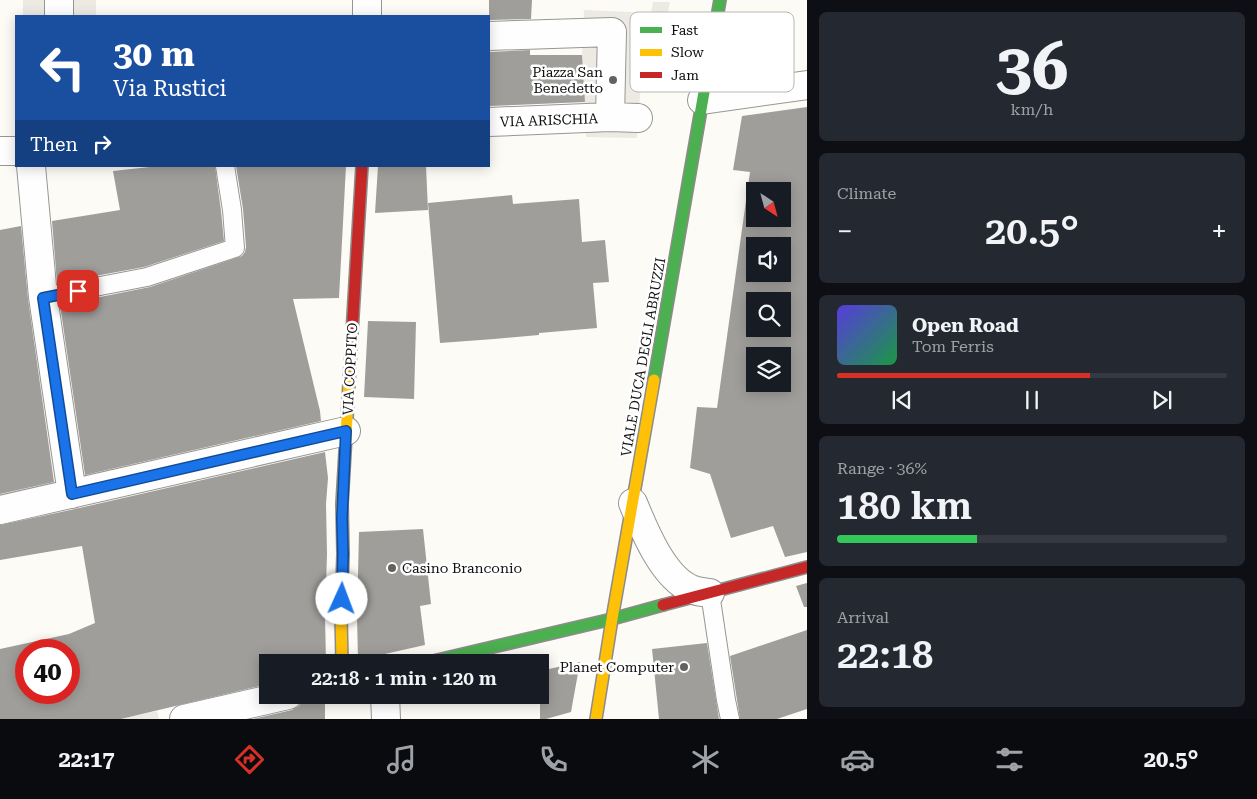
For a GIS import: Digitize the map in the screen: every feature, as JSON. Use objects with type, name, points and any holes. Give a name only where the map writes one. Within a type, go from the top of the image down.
[{"type":"street","points":[[59,0],[59,15]]},
{"type":"street","points":[[367,0],[367,15]]},
{"type":"street","points":[[490,36],[612,32],[610,118]]},
{"type":"street","points":[[794,87],[807,85]]},
{"type":"street","name":"VIALE DUCA DEGLI ABRUZZI","points":[[596,719],[703,92]]},
{"type":"street","points":[[702,100],[758,92]]},
{"type":"street","name":"VIA ARISCHIA","points":[[490,122],[638,118]]},
{"type":"street","points":[[0,152],[15,151]]},
{"type":"street","points":[[31,167],[43,298],[72,494]]},
{"type":"street","name":"VIA COPPITO","points":[[342,654],[342,518],[362,167]]},
{"type":"street","points":[[0,510],[346,431]]},
{"type":"street","points":[[633,503],[653,546],[670,572],[690,588],[710,593]]},
{"type":"street","points":[[463,654],[612,619],[807,568]]},
{"type":"street","points":[[184,719],[259,702]]},
{"type":"street","points":[[385,704],[386,719]]},
{"type":"lane","points":[[43,298],[147,277],[236,248],[225,167]]},
{"type":"lane","points":[[710,593],[730,719]]},
{"type":"shaded area","points":[[23,0],[96,0],[96,15],[23,15]]},
{"type":"shaded area","name":"Piazza San Benedetto","points":[[653,2],[670,2],[668,12],[651,12]]},
{"type":"shaded area","name":"Piazza San Benedetto","points":[[584,10],[630,12],[630,92],[640,92],[637,138],[586,137],[582,55]]},
{"type":"shaded area","points":[[157,711],[159,719],[121,719]]},
{"type":"building","points":[[489,0],[532,0],[531,19],[490,20]]},
{"type":"building","points":[[530,50],[530,55],[582,55],[585,102],[490,106],[490,52]]},
{"type":"building","points":[[807,107],[807,552],[785,557],[773,526],[731,538],[710,474],[690,468],[697,407],[717,408],[746,201],[746,228],[791,228],[791,182],[749,182],[750,172],[733,170],[742,116]]},
{"type":"building","points":[[150,167],[215,167],[224,241],[144,267],[57,283],[52,221],[120,210],[113,171]]},
{"type":"building","points":[[236,167],[346,167],[339,298],[293,299],[321,421],[85,475],[60,305],[150,287],[242,256],[246,247],[243,209]]},
{"type":"building","points":[[378,167],[426,167],[428,210],[375,213]]},
{"type":"building","points":[[512,195],[513,204],[579,199],[582,242],[605,240],[609,282],[593,283],[597,328],[440,343],[428,203]]},
{"type":"building","points":[[21,226],[28,299],[54,482],[0,494],[0,230]]},
{"type":"building","points":[[368,321],[416,322],[414,399],[364,397]]},
{"type":"building","points":[[325,452],[328,478],[326,504],[326,654],[259,654],[259,686],[121,719],[0,719],[0,649],[15,646],[15,704],[80,704],[80,639],[46,639],[69,634],[95,623],[82,546],[0,560],[0,525]]},
{"type":"building","name":"Casino Branconio","points":[[423,529],[431,604],[420,606],[425,645],[385,654],[358,654],[359,532]]},
{"type":"building","points":[[807,583],[807,607],[804,607],[796,586]]},
{"type":"building","points":[[807,630],[807,709],[777,719],[740,719],[730,656]]},
{"type":"building","points":[[707,643],[719,719],[659,719],[652,649]]},
{"type":"building","points":[[580,662],[571,712],[540,719],[540,704],[549,704],[549,669]]},
{"type":"building","points":[[300,704],[325,704],[325,719],[253,719],[292,710]]},
{"type":"traffic: fast","points":[[718,12],[720,0]]},
{"type":"traffic: fast","points":[[654,380],[704,92]]},
{"type":"traffic: fast","points":[[463,654],[663,605]]},
{"type":"traffic: slow","points":[[342,654],[342,504],[350,366]]},
{"type":"traffic: slow","points":[[596,719],[654,380]]},
{"type":"traffic: jam","points":[[350,366],[362,167]]},
{"type":"traffic: jam","points":[[663,605],[807,567]]},
{"type":"place","name":"Piazza San Benedetto","points":[[613,80]]},
{"type":"place","name":"Casino Branconio","points":[[392,568]]},
{"type":"place","name":"Planet Computer","points":[[684,667]]},
{"type":"route","points":[[78,291],[43,298],[72,494],[346,431],[342,518],[342,599]]}]
